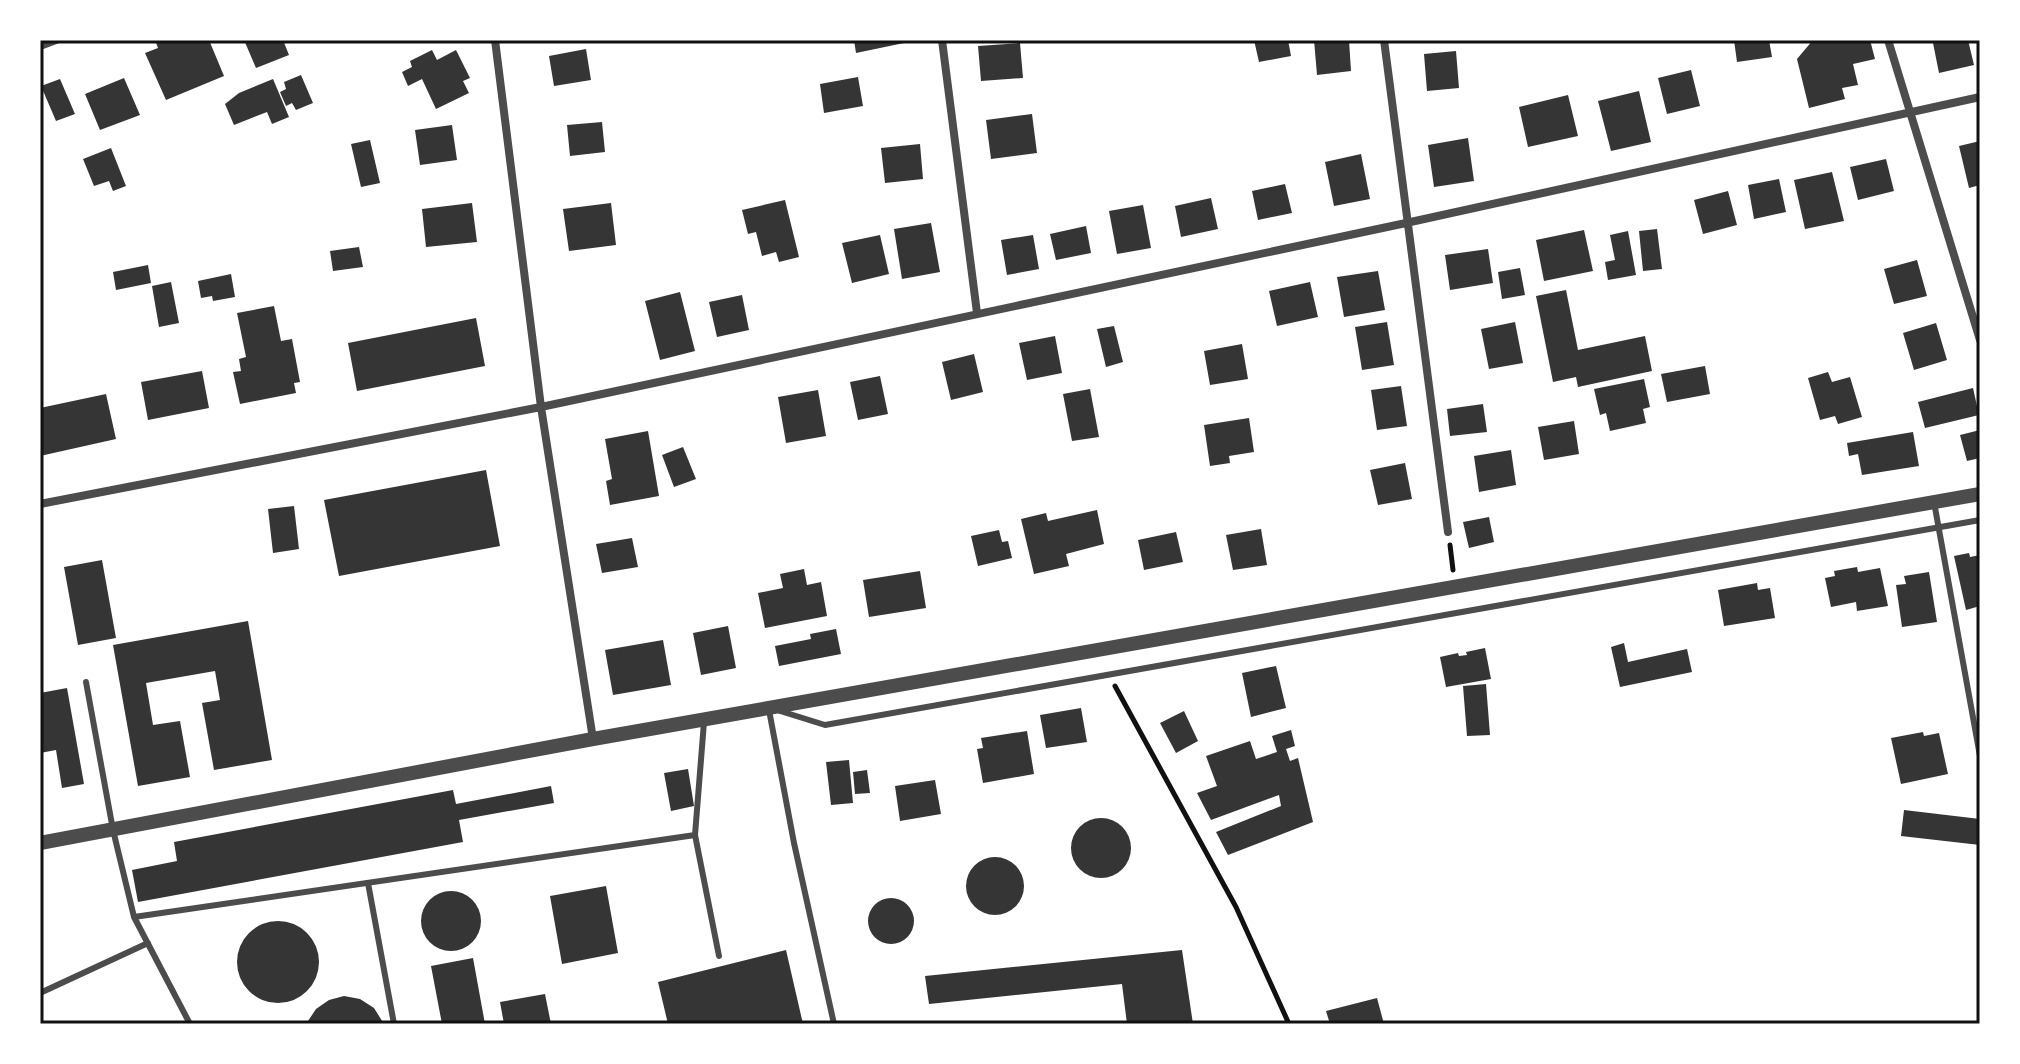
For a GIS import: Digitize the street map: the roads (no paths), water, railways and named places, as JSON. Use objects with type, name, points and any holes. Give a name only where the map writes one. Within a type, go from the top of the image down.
[{"type":"street","points":[[40,46],[56,40]]},
{"type":"street","points":[[495,40],[541,407],[593,739]]},
{"type":"street","points":[[942,40],[977,313]]},
{"type":"street","points":[[1384,40],[1448,532]]},
{"type":"street","points":[[1888,40],[1980,340]]},
{"type":"street","points":[[40,504],[541,407],[1980,97]]},
{"type":"street","points":[[40,843],[704,719],[1980,494]]},
{"type":"lane","points":[[1934,502],[1980,756]]},
{"type":"lane","points":[[834,1024],[794,843],[769,708],[825,725],[1980,520]]},
{"type":"lane","points":[[86,682],[113,830],[134,917],[190,1024]]},
{"type":"lane","points":[[704,719],[695,835],[719,956]]},
{"type":"lane","points":[[134,917],[695,835]]},
{"type":"lane","points":[[368,883],[394,1024]]},
{"type":"lane","points":[[40,993],[148,943]]}]
